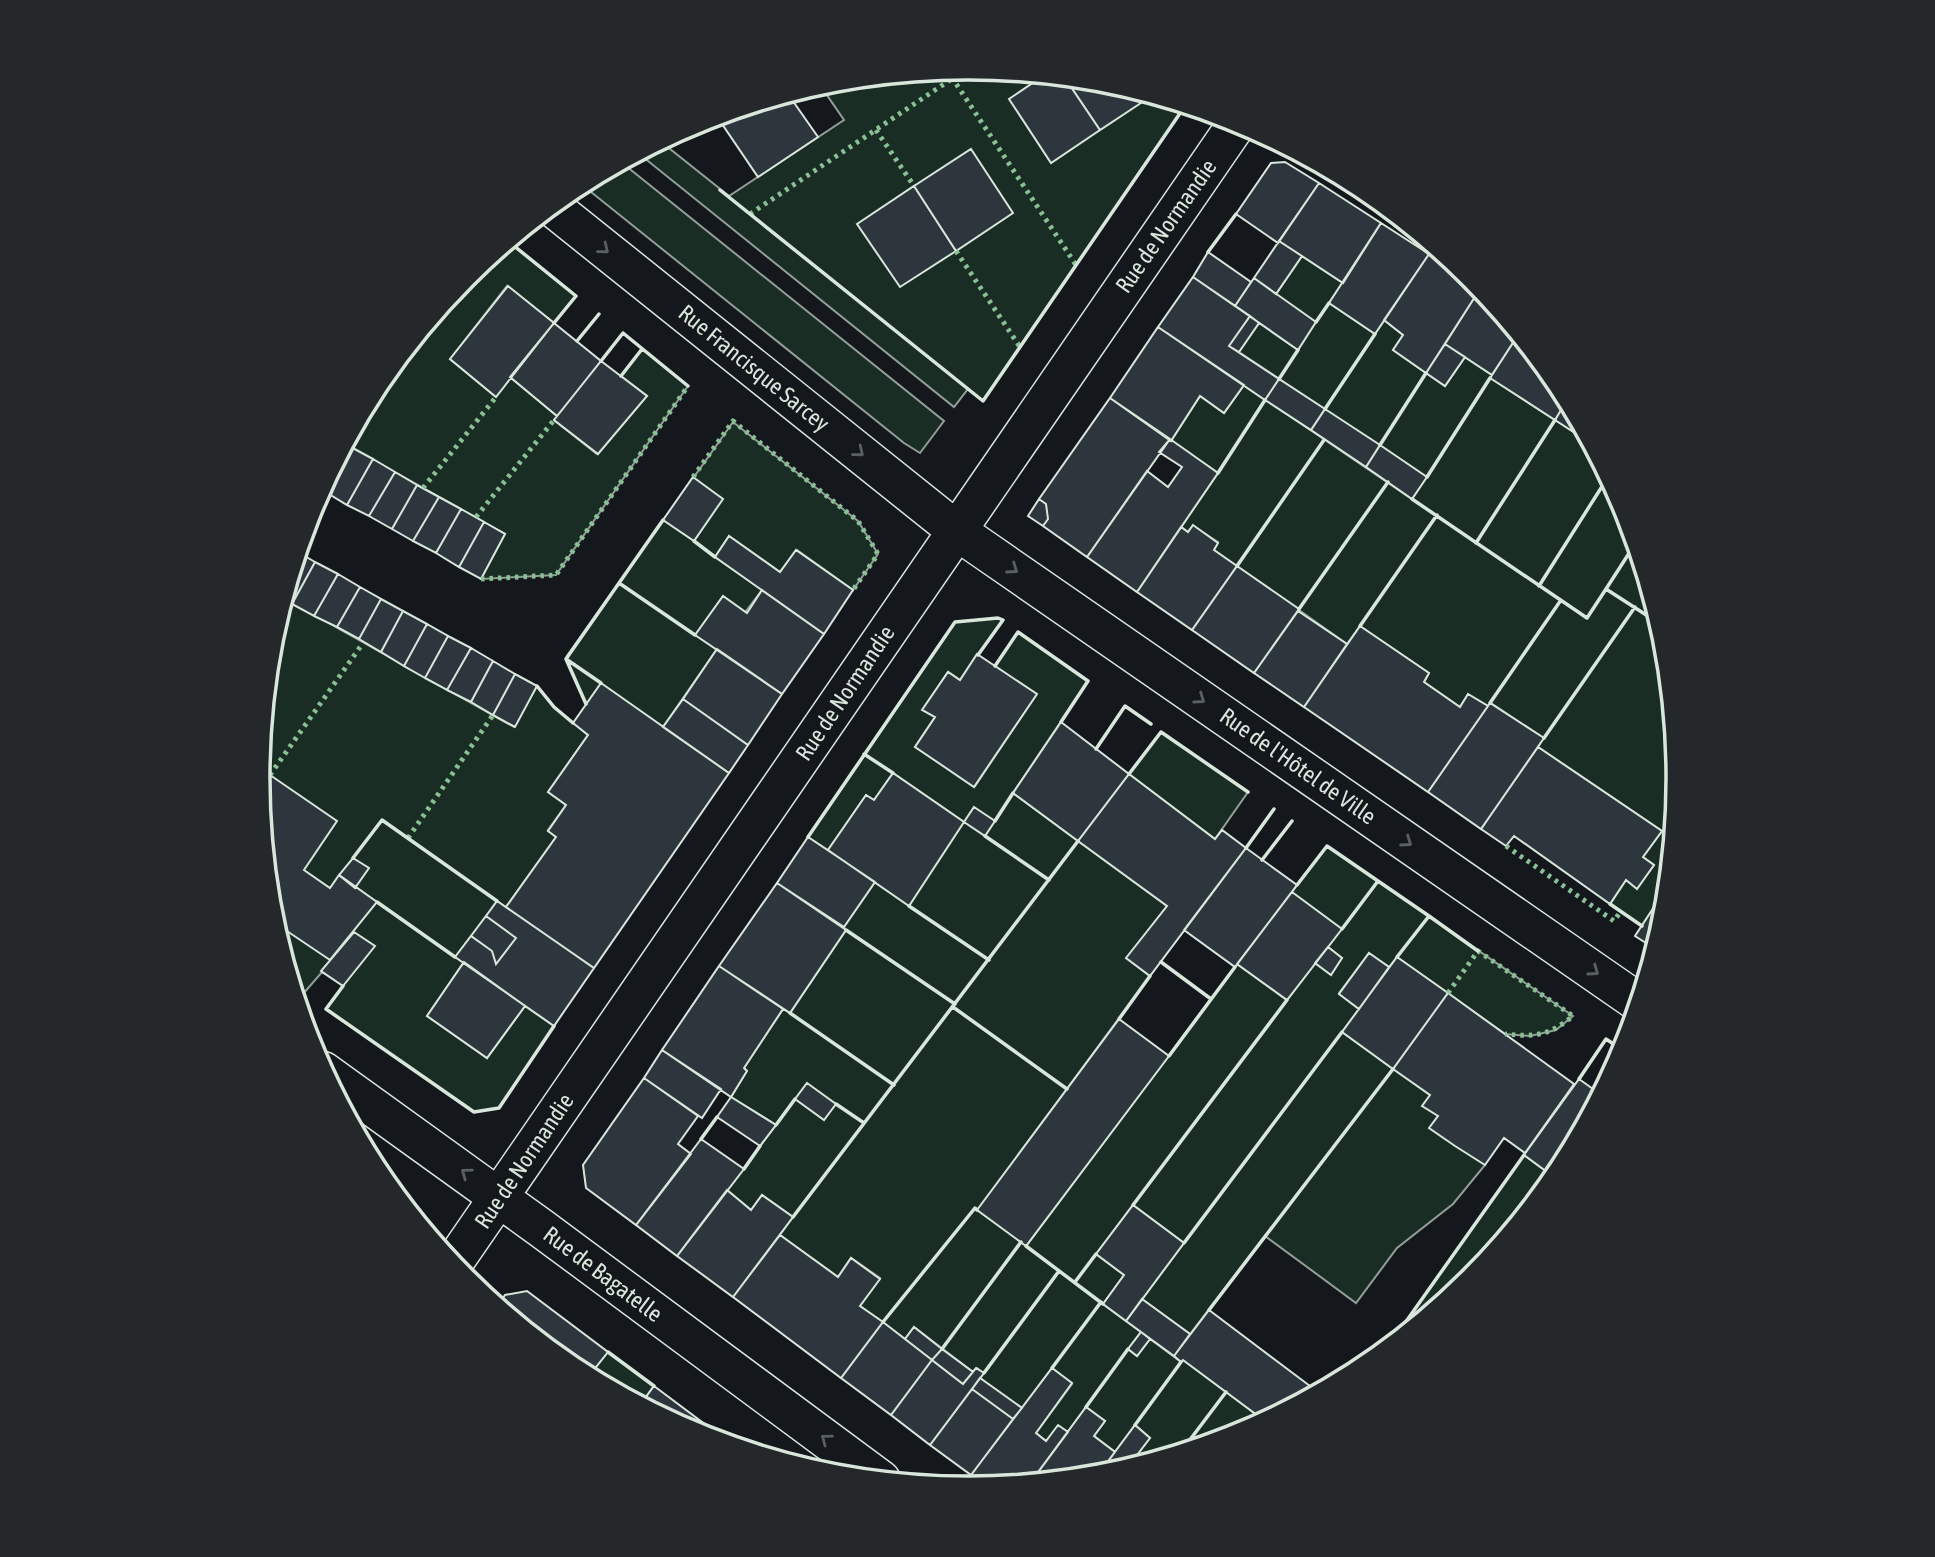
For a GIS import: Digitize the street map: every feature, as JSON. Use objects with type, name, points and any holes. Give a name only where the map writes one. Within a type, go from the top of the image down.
[{"type":"street","name":"Rue de Normandie","points":[[459,1256],[1231,132]]},
{"type":"street","name":"Rue Francisque Sarcey","points":[[560,213],[957,531]]},
{"type":"street","name":"Rue de l'Hôtel de Ville","points":[[957,531],[1630,997]]},
{"type":"street","name":"Rue de Bagatelle","points":[[339,1082],[499,1197],[867,1469]]},
{"type":"green space","points":[[968,80],[1059,86],[1148,104],[1180,114],[983,401],[968,389],[954,407],[646,159],[669,148],[729,196],[844,120],[827,95],[876,86]]},
{"type":"green space","points":[[629,168],[944,421],[920,453],[904,443],[590,192]]},
{"type":"green space","points":[[516,247],[576,296],[554,323],[507,286],[450,359],[495,396],[510,377],[557,416],[554,420],[597,454],[647,396],[621,376],[642,349],[688,386],[556,575],[481,579],[505,534],[353,448],[387,391],[443,318]]},
{"type":"green space","points":[[1302,256],[1343,283],[1329,303],[1374,333],[1384,320],[1403,335],[1393,350],[1445,386],[1465,357],[1492,375],[1491,378],[1573,431],[1594,470],[1628,554],[1642,598],[1660,687],[1666,778],[1664,824],[1653,909],[1642,926],[1610,904],[1626,880],[1637,888],[1654,865],[1643,857],[1662,831],[1538,747],[1543,738],[1491,703],[1488,706],[1468,694],[1460,707],[1424,682],[1429,673],[1360,626],[1347,644],[1214,550],[1218,542],[1193,526],[1188,532],[1181,527],[1218,473],[1171,441],[1200,396],[1224,413],[1244,385],[1412,499],[1426,477],[1239,352],[1259,323],[1297,349],[1276,294]]},
{"type":"green space","points":[[733,422],[858,521],[878,554],[853,590],[797,550],[780,572],[729,536],[715,557],[762,590],[663,727],[586,704],[567,656]]},
{"type":"green space","points":[[292,602],[514,727],[537,686],[554,707],[588,735],[548,792],[566,805],[548,830],[556,837],[506,907],[497,901],[464,962],[427,1016],[487,1058],[525,1006],[554,1026],[499,1108],[474,1112],[326,1009],[343,986],[322,972],[304,993],[283,915],[271,824],[271,733],[275,687]]},
{"type":"green space","points":[[998,618],[1003,620],[960,680],[948,672],[923,710],[935,717],[915,747],[975,786],[1036,695],[995,666],[1018,632],[1088,681],[1013,793],[1167,906],[1127,958],[1150,976],[978,1210],[1021,1242],[1027,1245],[1237,964],[1287,1000],[1315,963],[1331,974],[1342,958],[1328,947],[1292,892],[1327,846],[1573,1016],[1556,1030],[1530,1036],[1505,1034],[1397,957],[1389,967],[1369,953],[1339,993],[1359,1009],[1342,1032],[1430,1095],[1438,1116],[1430,1128],[1485,1165],[1453,1204],[1397,1248],[1356,1303],[1265,1236],[1190,1334],[1142,1299],[1184,1243],[1133,1205],[1096,1254],[1124,1275],[1103,1304],[1141,1332],[1128,1349],[1137,1356],[1150,1339],[1256,1414],[1192,1439],[1137,1456],[1150,1438],[1135,1425],[1115,1452],[1094,1436],[1105,1421],[1086,1407],[1068,1432],[1046,1441],[1036,1433],[1072,1384],[1052,1368],[1022,1408],[980,1378],[983,1373],[977,1368],[973,1372],[914,1327],[905,1339],[860,1306],[880,1278],[851,1258],[838,1277],[780,1235],[793,1217],[762,1195],[751,1210],[727,1190],[776,1125],[731,1097],[747,1071],[744,1068],[783,1009],[790,1013],[875,882],[964,822],[893,773],[874,800],[866,795],[828,850],[808,837],[955,622]]},
{"type":"green space","points":[[1161,732],[1248,792],[1215,839],[1129,774]]},
{"type":"green space","points":[[1524,1155],[1545,1170],[1492,1239],[1461,1272],[1407,1320]]},
{"type":"green space","points":[[608,1352],[654,1386],[645,1398],[595,1368]]},
{"type":"building","points":[[1032,84],[1072,88],[1100,130],[1051,163],[1009,99]]},
{"type":"building","points":[[1072,88],[1142,103],[1100,130]]},
{"type":"building","points":[[794,102],[818,137],[758,177],[723,125]]},
{"type":"building","points":[[971,149],[1013,213],[956,251],[914,186]]},
{"type":"building","points":[[1285,162],[1319,183],[1278,243],[1236,214],[1271,163]]},
{"type":"building","points":[[1319,183],[1381,223],[1343,283],[1279,241]]},
{"type":"building","points":[[914,186],[956,251],[900,287],[857,224]]},
{"type":"building","points":[[1381,223],[1429,255],[1375,334],[1329,303]]},
{"type":"building","points":[[1279,241],[1302,256],[1276,294],[1254,278]]},
{"type":"building","points":[[1208,252],[1251,282],[1235,306],[1193,277]]},
{"type":"building","points":[[1429,255],[1474,299],[1426,373],[1393,350],[1403,335],[1384,320]]},
{"type":"building","points":[[1193,277],[1250,316],[1229,346],[1279,379],[1265,400],[1158,327]]},
{"type":"building","points":[[1254,278],[1316,322],[1298,350],[1235,306]]},
{"type":"building","points":[[508,286],[554,323],[496,397],[450,359]]},
{"type":"building","points":[[1474,299],[1513,343],[1492,375],[1445,344]]},
{"type":"building","points":[[1250,316],[1259,323],[1239,352],[1229,346]]},
{"type":"building","points":[[554,323],[601,361],[557,416],[510,377]]},
{"type":"building","points":[[1158,327],[1244,385],[1224,413],[1200,396],[1171,441],[1110,398]]},
{"type":"building","points":[[1512,343],[1560,411],[1555,420],[1490,378]]},
{"type":"building","points":[[1445,344],[1465,357],[1445,386],[1426,373]]},
{"type":"building","points":[[601,361],[647,396],[598,454],[554,420]]},
{"type":"building","points":[[1279,379],[1325,409],[1311,430],[1265,400]]},
{"type":"building","points":[[1110,398],[1170,439],[1087,557],[1043,526],[1048,519],[1046,504],[1039,499]]},
{"type":"building","points":[[1325,409],[1380,445],[1366,467],[1311,430]]},
{"type":"building","points":[[1560,411],[1573,432],[1555,420]]},
{"type":"building","points":[[1170,439],[1218,473],[1137,592],[1087,557],[1147,471],[1168,487],[1182,467],[1159,452]]},
{"type":"building","points":[[1380,445],[1427,477],[1412,499],[1366,467]]},
{"type":"building","points":[[353,448],[373,459],[347,505],[330,495]]},
{"type":"building","points":[[373,459],[395,472],[369,516],[347,505]]},
{"type":"building","points":[[395,472],[417,485],[392,529],[369,516]]},
{"type":"building","points":[[693,477],[723,499],[694,541],[663,520]]},
{"type":"building","points":[[417,485],[439,497],[413,541],[392,529]]},
{"type":"building","points":[[439,497],[461,509],[436,553],[413,541]]},
{"type":"building","points":[[1039,499],[1046,504],[1048,519],[1043,526],[1028,516]]},
{"type":"building","points":[[461,509],[484,522],[459,567],[436,553]]},
{"type":"building","points":[[484,522],[505,534],[481,579],[459,567]]},
{"type":"building","points":[[1193,525],[1218,543],[1214,550],[1237,566],[1192,630],[1137,592],[1181,527],[1188,532]]},
{"type":"building","points":[[729,536],[780,572],[796,550],[853,590],[824,634],[715,557]]},
{"type":"building","points":[[306,557],[315,562],[292,604],[293,598]]},
{"type":"building","points":[[315,562],[338,574],[314,616],[292,604]]},
{"type":"building","points":[[1237,566],[1299,609],[1254,673],[1192,630]]},
{"type":"building","points":[[338,574],[360,587],[337,627],[314,616]]},
{"type":"building","points":[[360,587],[381,599],[359,639],[337,627]]},
{"type":"building","points":[[762,590],[824,634],[782,694],[695,635],[723,596],[747,613]]},
{"type":"building","points":[[381,599],[403,611],[381,652],[359,639]]},
{"type":"building","points":[[403,611],[427,624],[404,666],[381,652]]},
{"type":"building","points":[[1298,611],[1347,644],[1304,707],[1254,673]]},
{"type":"building","points":[[427,624],[448,636],[425,678],[404,666]]},
{"type":"building","points":[[1360,626],[1429,673],[1424,682],[1460,707],[1468,694],[1488,706],[1428,792],[1304,707]]},
{"type":"building","points":[[448,636],[471,648],[447,690],[425,678]]},
{"type":"building","points":[[471,648],[493,661],[471,702],[447,690]]},
{"type":"building","points":[[717,649],[782,694],[748,745],[683,699]]},
{"type":"building","points":[[977,654],[1037,694],[974,787],[915,747],[935,717],[922,710],[948,672],[960,680]]},
{"type":"building","points":[[493,661],[515,674],[493,715],[471,702]]},
{"type":"building","points":[[515,674],[537,686],[515,727],[493,715]]},
{"type":"building","points":[[601,683],[729,773],[594,968],[506,907],[556,837],[548,831],[566,805],[548,792],[588,735],[573,723]]},
{"type":"building","points":[[683,699],[748,745],[729,773],[663,727]]},
{"type":"building","points":[[1490,703],[1544,738],[1481,829],[1428,792]]},
{"type":"building","points":[[1061,722],[1129,774],[1078,841],[1013,793]]},
{"type":"building","points":[[1538,747],[1662,831],[1643,857],[1654,865],[1637,889],[1626,880],[1610,904],[1514,836],[1506,846],[1481,829]]},
{"type":"building","points":[[893,773],[964,822],[909,906],[828,850],[866,795],[874,800]]},
{"type":"building","points":[[1129,774],[1215,839],[1222,830],[1246,848],[1150,976],[1126,958],[1167,906],[1078,841]]},
{"type":"building","points":[[270,775],[337,821],[304,870],[330,888],[339,875],[377,902],[330,960],[287,931],[275,870]]},
{"type":"building","points":[[974,807],[995,821],[985,836],[964,822]]},
{"type":"building","points":[[808,837],[875,882],[844,927],[777,883]]},
{"type":"building","points":[[1246,848],[1297,885],[1235,967],[1184,930]]},
{"type":"building","points":[[353,858],[369,868],[355,888],[339,875]]},
{"type":"building","points":[[777,883],[846,930],[790,1013],[719,966]]},
{"type":"building","points":[[1292,892],[1342,929],[1287,1000],[1237,964]]},
{"type":"building","points":[[497,901],[594,968],[554,1026],[455,957],[471,936],[492,951],[496,964],[516,938],[486,916]]},
{"type":"building","points":[[1653,908],[1646,943],[1635,936]]},
{"type":"building","points":[[486,916],[516,938],[496,964],[492,951],[471,936]]},
{"type":"building","points":[[354,932],[375,946],[343,986],[321,971]]},
{"type":"building","points":[[1328,947],[1342,958],[1331,975],[1315,963]]},
{"type":"building","points":[[1369,953],[1389,967],[1359,1009],[1339,994]]},
{"type":"building","points":[[1397,957],[1448,993],[1393,1069],[1342,1032]]},
{"type":"building","points":[[464,962],[525,1006],[487,1058],[427,1016]]},
{"type":"building","points":[[719,966],[783,1009],[744,1068],[747,1071],[731,1097],[662,1050]]},
{"type":"building","points":[[1448,993],[1574,1084],[1525,1153],[1504,1138],[1485,1165],[1455,1146],[1429,1128],[1438,1116],[1422,1106],[1430,1095],[1393,1069]]},
{"type":"building","points":[[1119,1019],[1169,1056],[1026,1246],[977,1210]]},
{"type":"building","points":[[662,1050],[721,1089],[702,1118],[644,1078]]},
{"type":"building","points":[[644,1078],[698,1116],[678,1144],[691,1154],[636,1225],[586,1188],[583,1165]]},
{"type":"building","points":[[1579,1079],[1593,1089],[1545,1170],[1524,1155]]},
{"type":"building","points":[[807,1083],[836,1104],[824,1120],[795,1099]]},
{"type":"building","points":[[731,1097],[776,1125],[760,1146],[717,1117]]},
{"type":"building","points":[[701,1139],[744,1169],[677,1256],[636,1225]]},
{"type":"building","points":[[727,1190],[751,1210],[762,1195],[793,1217],[733,1297],[677,1256]]},
{"type":"building","points":[[1133,1205],[1184,1243],[1126,1321],[1103,1304],[1124,1275],[1096,1254]]},
{"type":"building","points":[[780,1235],[838,1277],[851,1258],[880,1279],[860,1306],[883,1322],[841,1378],[733,1297]]},
{"type":"building","points":[[527,1291],[608,1352],[595,1368],[507,1303],[502,1299],[505,1295]]},
{"type":"building","points":[[1142,1299],[1190,1334],[1174,1356],[1126,1321]]},
{"type":"building","points":[[1209,1310],[1310,1386],[1256,1414],[1174,1356]]},
{"type":"building","points":[[883,1322],[932,1360],[891,1415],[841,1378]]},
{"type":"building","points":[[914,1327],[942,1349],[932,1360],[905,1339]]},
{"type":"building","points":[[1141,1332],[1150,1339],[1137,1356],[1128,1349]]},
{"type":"building","points":[[942,1349],[973,1372],[963,1384],[932,1360]]},
{"type":"building","points":[[932,1360],[963,1384],[976,1368],[984,1373],[930,1445],[891,1415]]},
{"type":"building","points":[[1052,1368],[1072,1383],[1036,1433],[1046,1441],[1058,1425],[1068,1432],[1038,1473],[971,1475]]},
{"type":"building","points":[[980,1378],[1022,1408],[1013,1419],[972,1389]]},
{"type":"building","points":[[654,1386],[707,1425],[659,1405],[645,1398]]},
{"type":"building","points":[[972,1389],[1013,1419],[971,1475],[930,1445]]},
{"type":"building","points":[[1086,1407],[1105,1421],[1094,1436],[1115,1452],[1107,1462],[1037,1473]]},
{"type":"building","points":[[1135,1425],[1150,1438],[1137,1456],[1107,1462]]},
{"type":"hedge","points":[[750,214],[949,81]]},
{"type":"hedge","points":[[954,81],[1076,265]]},
{"type":"hedge","points":[[876,130],[914,186]]},
{"type":"hedge","points":[[956,251],[1020,347]]},
{"type":"hedge","points":[[481,579],[556,575],[688,386]]},
{"type":"hedge","points":[[423,488],[496,397]]},
{"type":"hedge","points":[[476,517],[554,420]]},
{"type":"hedge","points":[[693,477],[733,421],[858,521],[878,554],[853,590]]},
{"type":"hedge","points":[[270,775],[363,643]]},
{"type":"hedge","points":[[408,838],[493,715]]},
{"type":"hedge","points":[[1506,846],[1614,921],[1621,911]]},
{"type":"hedge","points":[[1448,993],[1478,951],[1573,1016],[1556,1028],[1541,1034],[1505,1034]]},
{"type":"wall","points":[[720,190],[983,401],[1180,114]]},
{"type":"wall","points":[[1208,252],[1236,214]]},
{"type":"wall","points":[[516,247],[576,296],[554,323]]},
{"type":"wall","points":[[1316,322],[1329,303]]},
{"type":"wall","points":[[577,341],[599,314]]},
{"type":"wall","points":[[601,361],[623,333],[688,386]]},
{"type":"wall","points":[[1325,409],[1375,334]]},
{"type":"wall","points":[[621,376],[642,349]]},
{"type":"wall","points":[[1279,379],[1298,350]]},
{"type":"wall","points":[[1380,445],[1426,373]]},
{"type":"wall","points":[[1427,477],[1490,378]]},
{"type":"wall","points":[[1218,473],[1265,400]]},
{"type":"wall","points":[[1476,543],[1555,420]]},
{"type":"wall","points":[[1237,566],[1324,440]]},
{"type":"wall","points":[[1299,609],[1388,482]]},
{"type":"wall","points":[[1539,586],[1602,487]]},
{"type":"wall","points":[[1412,499],[1587,618],[1606,589],[1646,615]]},
{"type":"wall","points":[[1360,626],[1437,515]]},
{"type":"wall","points":[[601,683],[566,659],[663,520]]},
{"type":"wall","points":[[694,541],[715,557]]},
{"type":"wall","points":[[1606,589],[1628,555]]},
{"type":"wall","points":[[619,583],[695,635]]},
{"type":"wall","points":[[1490,703],[1561,600]]},
{"type":"wall","points":[[1544,738],[1635,607]]},
{"type":"wall","points":[[808,837],[955,622],[998,618],[1003,620],[978,655]]},
{"type":"wall","points":[[995,666],[1018,632],[1088,681],[1061,722]]},
{"type":"wall","points":[[566,659],[586,704]]},
{"type":"wall","points":[[537,686],[554,707],[573,723]]},
{"type":"wall","points":[[1096,749],[1125,706],[1151,724]]},
{"type":"wall","points":[[1129,774],[1161,732],[1248,792]]},
{"type":"wall","points":[[864,754],[893,773]]},
{"type":"wall","points":[[995,821],[1013,793]]},
{"type":"wall","points":[[1246,848],[1274,809]]},
{"type":"wall","points":[[353,858],[382,820],[497,901]]},
{"type":"wall","points":[[1262,860],[1292,821]]},
{"type":"wall","points":[[985,836],[1049,880]]},
{"type":"wall","points":[[793,1217],[1078,841]]},
{"type":"wall","points":[[1297,885],[1327,846],[1378,881]]},
{"type":"wall","points":[[1342,929],[1378,881],[1429,916]]},
{"type":"wall","points":[[377,902],[455,957]]},
{"type":"wall","points":[[1610,904],[1642,926]]},
{"type":"wall","points":[[909,906],[989,960]]},
{"type":"wall","points":[[1397,957],[1429,916],[1478,951]]},
{"type":"wall","points":[[846,930],[955,1004]]},
{"type":"wall","points":[[1161,962],[1211,999]]},
{"type":"wall","points":[[1169,1056],[1235,967]]},
{"type":"wall","points":[[1119,1019],[1150,976]]},
{"type":"wall","points":[[343,986],[326,1009],[474,1112],[499,1108],[554,1026]]},
{"type":"wall","points":[[1133,1205],[1287,1000]]},
{"type":"wall","points":[[953,1007],[1067,1089]]},
{"type":"wall","points":[[790,1013],[894,1085]]},
{"type":"wall","points":[[1184,1243],[1342,1032]]},
{"type":"wall","points":[[1579,1079],[1606,1039],[1613,1044]]},
{"type":"wall","points":[[1209,1310],[1393,1069]]},
{"type":"wall","points":[[776,1125],[795,1099]]},
{"type":"wall","points":[[836,1104],[864,1123]]},
{"type":"wall","points":[[701,1139],[717,1117]]},
{"type":"wall","points":[[744,1169],[760,1146]]},
{"type":"wall","points":[[1407,1320],[1524,1155]]},
{"type":"wall","points":[[883,1322],[975,1208],[977,1210]]},
{"type":"wall","points":[[942,1349],[1021,1242]]},
{"type":"wall","points":[[1026,1246],[1103,1304]]},
{"type":"wall","points":[[1075,1282],[1096,1254]]},
{"type":"wall","points":[[984,1373],[1059,1271]]},
{"type":"wall","points":[[1052,1368],[1101,1302]]},
{"type":"wall","points":[[1086,1407],[1128,1349]]},
{"type":"wall","points":[[608,1352],[654,1386]]},
{"type":"wall","points":[[1135,1425],[1181,1362]]},
{"type":"wall","points":[[1190,1440],[1226,1392]]}]
